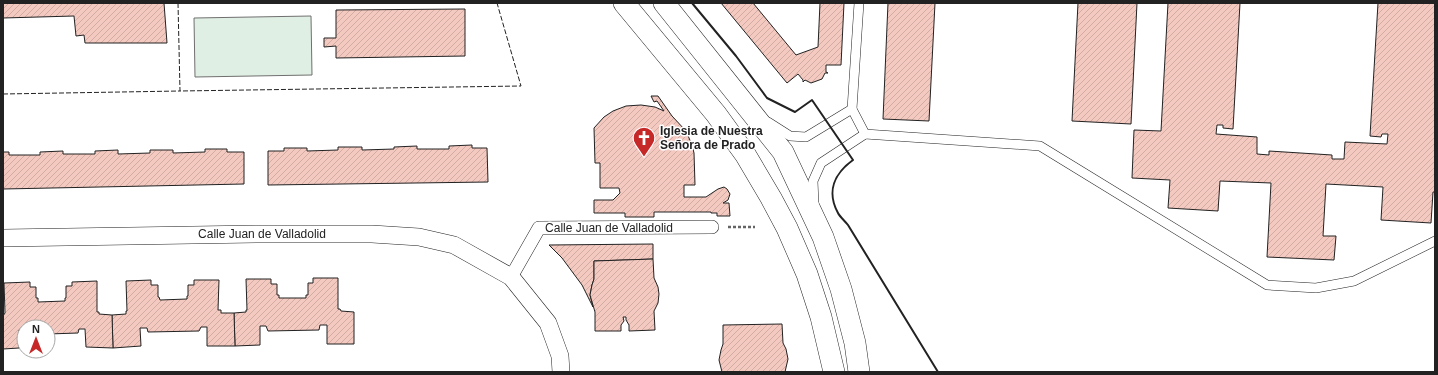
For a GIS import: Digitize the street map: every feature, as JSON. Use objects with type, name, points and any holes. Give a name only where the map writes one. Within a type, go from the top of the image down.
[{"type":"street","points":[[624,3],[716,114],[745,154],[771,198],[787,228],[807,274],[821,318],[834,372]]},
{"type":"street","points":[[664,3],[783,152],[822,237],[841,289],[855,343],[859,372]]},
{"type":"street","name":"Calle Juan de Valladolid","points":[[511,278],[539,228],[712,227]]},
{"type":"street","name":"Calle Juan de Valladolid","points":[[3,238],[258,234],[372,234],[418,237],[454,245],[511,278],[548,323],[560,356],[561,372]]},
{"type":"lane","points":[[859,3],[852,109],[865,134]]},
{"type":"lane","points":[[749,110],[790,136],[806,137],[852,109]]},
{"type":"lane","points":[[815,221],[813,181],[821,163],[865,134],[1040,146],[1266,285],[1316,288],[1354,281],[1435,241]]},
{"type":"path","points":[[712,227],[755,227]]},
{"type":"green space","points":[[311,16],[312,75],[195,77],[194,18]]},
{"type":"building","points":[[3,3],[164,3],[167,43],[85,43],[84,35],[76,36],[74,16],[3,18]]},
{"type":"building","points":[[721,3],[753,3],[796,55],[818,47],[820,3],[844,3],[841,65],[826,65],[826,72],[828,73],[825,73],[822,79],[811,83],[805,80],[803,82],[798,74],[787,83]]},
{"type":"building","points":[[888,3],[935,3],[929,121],[883,119]]},
{"type":"building","points":[[1078,3],[1137,3],[1131,124],[1072,121]]},
{"type":"building","points":[[1168,3],[1240,3],[1233,129],[1223,128],[1223,125],[1217,125],[1216,134],[1257,137],[1257,154],[1269,155],[1269,151],[1332,155],[1332,159],[1344,159],[1345,142],[1387,144],[1388,134],[1382,134],[1381,137],[1370,136],[1378,3],[1435,3],[1435,192],[1433,192],[1431,223],[1381,220],[1383,187],[1326,184],[1323,236],[1336,236],[1334,260],[1267,257],[1271,183],[1220,181],[1218,211],[1168,208],[1170,180],[1132,178],[1134,130],[1161,131]]},
{"type":"building","points":[[465,9],[465,56],[336,58],[336,46],[324,47],[324,38],[336,38],[336,10]]},
{"type":"building","name":"Iglesia de Nuestra Señora de Prado","points":[[651,96],[658,96],[672,116],[686,131],[692,145],[694,153],[695,185],[684,185],[684,197],[706,197],[724,187],[730,194],[728,200],[723,203],[729,203],[730,216],[717,216],[717,213],[711,212],[654,212],[654,217],[625,217],[625,213],[594,213],[594,200],[613,200],[620,193],[619,188],[600,188],[600,163],[595,163],[594,128],[604,117],[613,111],[626,106],[641,105],[655,107],[664,111],[657,101],[654,102]]},
{"type":"building","points":[[472,145],[472,148],[487,148],[488,182],[268,185],[268,151],[284,151],[284,148],[307,148],[307,151],[338,150],[338,147],[362,147],[362,150],[394,149],[394,147],[417,146],[417,149],[449,149],[449,146]]},
{"type":"building","points":[[205,149],[227,149],[227,152],[244,152],[244,184],[3,189],[3,152],[9,152],[9,155],[40,155],[40,152],[63,151],[63,154],[95,154],[95,151],[118,150],[118,154],[150,153],[150,150],[173,150],[173,153],[205,152]]},
{"type":"building","points":[[653,244],[653,259],[594,261],[594,279],[590,295],[593,307],[582,285],[562,258],[549,245]]},
{"type":"building","points":[[653,259],[654,278],[659,294],[658,303],[654,311],[655,330],[629,331],[629,325],[626,317],[623,317],[624,321],[621,325],[621,331],[595,331],[595,312],[590,295],[594,279],[594,261]]},
{"type":"building","points":[[313,278],[338,278],[338,309],[341,311],[354,312],[354,344],[327,344],[327,325],[320,325],[319,330],[268,331],[266,326],[260,326],[260,345],[235,346],[234,313],[246,312],[247,310],[246,279],[271,279],[271,284],[277,284],[277,295],[279,295],[279,298],[306,298],[306,295],[308,295],[308,283],[313,283]]},
{"type":"building","points":[[151,280],[151,285],[158,285],[158,297],[160,300],[187,299],[188,285],[194,285],[194,280],[219,280],[218,310],[221,310],[221,313],[234,313],[235,346],[207,346],[207,327],[201,327],[199,331],[148,332],[147,328],[140,328],[141,346],[113,348],[112,315],[126,314],[126,281]]},
{"type":"building","points":[[97,281],[97,312],[99,312],[99,314],[112,315],[113,348],[86,347],[85,329],[79,329],[78,333],[56,334],[56,319],[16,319],[16,348],[3,349],[3,316],[5,313],[4,283],[30,282],[30,287],[36,287],[36,298],[38,298],[38,302],[65,301],[66,286],[72,286],[72,282]]},
{"type":"building","points":[[782,324],[783,343],[788,359],[785,372],[722,372],[719,360],[723,344],[723,325]]},
{"type":"fence","points":[[178,3],[180,91],[521,86],[497,3]]},
{"type":"fence","points":[[3,94],[180,91]]},
{"type":"wall","points":[[692,3],[736,56],[767,98],[795,112],[812,100],[853,160],[841,171],[834,183],[834,205],[848,225],[938,372]]},
{"type":"place","name":"Iglesia de Nuestra Señora de Prado","points":[[644,158]]}]
